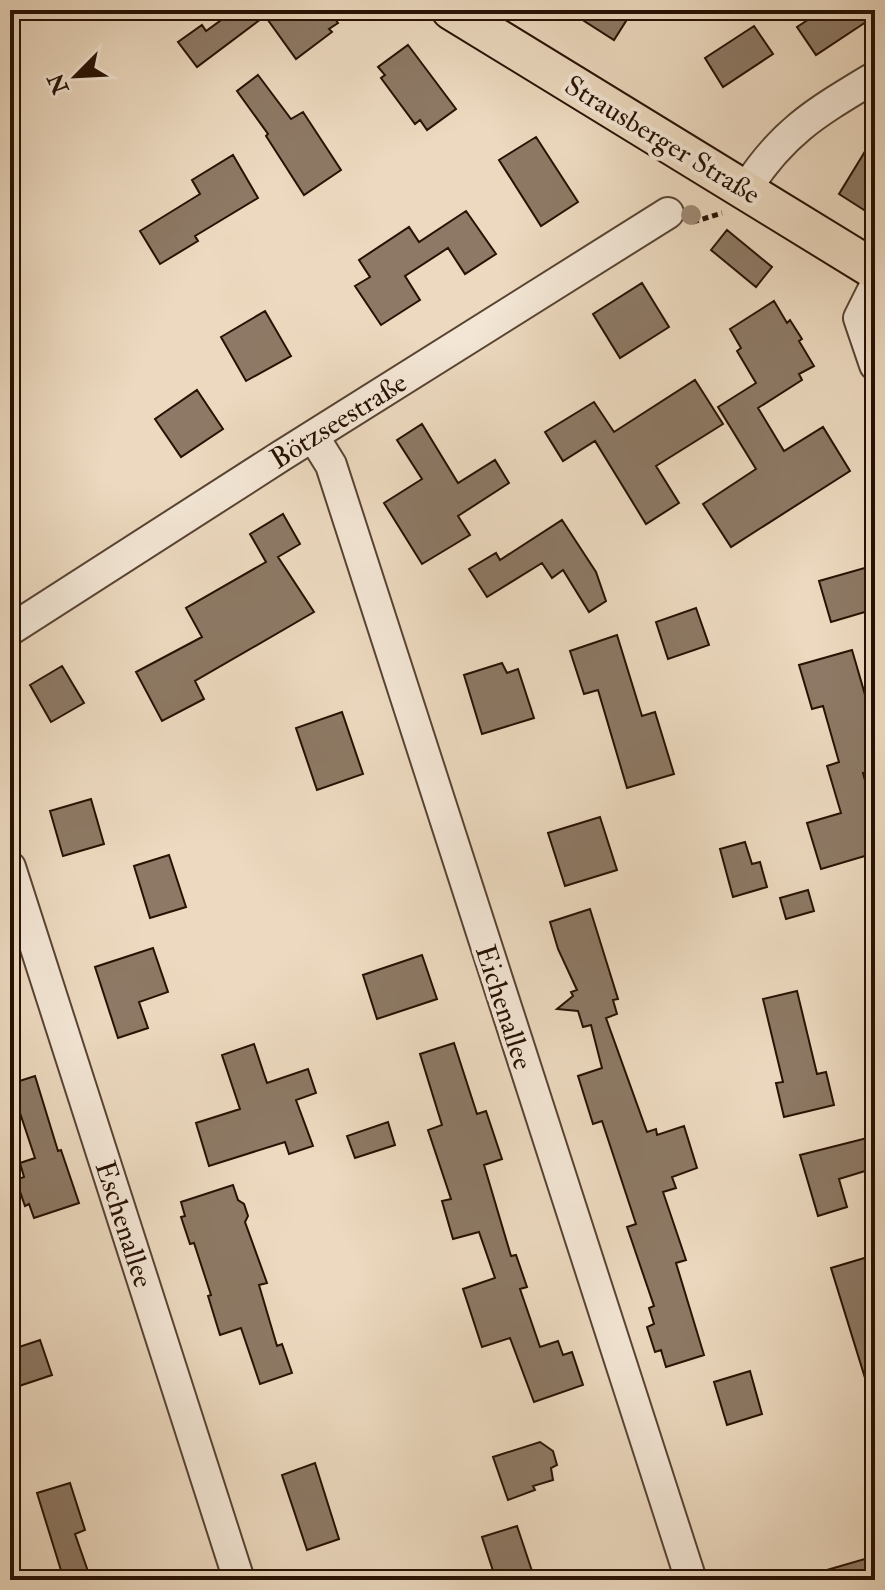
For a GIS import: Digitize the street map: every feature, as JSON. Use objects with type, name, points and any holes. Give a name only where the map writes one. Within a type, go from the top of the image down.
[{"type":"main road","name":"Strausberger Straße","points":[[451,10],[740,200],[875,270]]},
{"type":"street","points":[[740,200],[769,155],[798,125],[875,77]]},
{"type":"street","name":"Bötzseestraße","points":[[10,630],[668,213]]},
{"type":"street","points":[[875,286],[859,318],[875,365]]},
{"type":"street","name":"Eichenallee","points":[[313,436],[331,465],[691,1580]]},
{"type":"street","name":"Eschenallee","points":[[10,867],[239,1580]]},
{"type":"path","points":[[668,213],[681,225],[740,200]]},
{"type":"building","points":[[235,10],[328,10],[338,23],[329,29],[332,32],[296,59],[265,16],[197,67],[178,42],[202,25],[206,31]]},
{"type":"building","points":[[567,10],[633,10],[614,40]]},
{"type":"building","points":[[823,10],[875,10],[875,16],[816,55],[797,27]]},
{"type":"building","points":[[754,26],[773,54],[723,87],[705,58]]},
{"type":"building","points":[[408,45],[456,109],[427,130],[420,120],[415,124],[381,78],[385,75],[378,67]]},
{"type":"building","points":[[258,75],[291,119],[303,112],[341,170],[304,195],[266,136],[268,134],[237,91]]},
{"type":"building","points":[[875,135],[875,217],[839,194]]},
{"type":"building","points":[[536,137],[578,202],[541,226],[499,160]]},
{"type":"building","points":[[233,155],[258,198],[195,236],[198,241],[160,264],[140,231],[200,194],[192,180]]},
{"type":"building","points":[[466,211],[496,254],[465,274],[448,248],[405,276],[420,300],[381,325],[355,286],[370,277],[359,260],[409,227],[419,242]]},
{"type":"building","points":[[727,230],[772,267],[756,287],[711,250]]},
{"type":"building","points":[[642,283],[669,327],[620,358],[593,314]]},
{"type":"building","points":[[774,301],[787,323],[790,320],[802,339],[799,341],[814,366],[799,374],[802,380],[758,408],[784,451],[823,427],[850,471],[731,547],[703,504],[756,469],[718,407],[756,383],[737,351],[741,348],[730,329]]},
{"type":"building","points":[[265,311],[291,356],[246,381],[221,337]]},
{"type":"building","points":[[695,380],[723,424],[656,466],[679,503],[646,524],[595,441],[563,461],[545,432],[594,402],[614,432]]},
{"type":"building","points":[[197,390],[223,429],[181,457],[155,419]]},
{"type":"building","points":[[422,424],[458,483],[495,460],[509,483],[458,516],[470,535],[422,564],[384,503],[422,479],[397,440]]},
{"type":"building","points":[[283,514],[300,544],[278,557],[314,612],[195,681],[204,699],[162,721],[136,672],[202,637],[186,608],[266,562],[250,534]]},
{"type":"building","points":[[562,520],[596,572],[606,601],[589,612],[563,570],[552,578],[542,563],[487,597],[469,569],[496,553],[500,560]]},
{"type":"building","points":[[875,565],[875,609],[831,622],[819,581]]},
{"type":"building","points":[[696,608],[709,645],[668,659],[656,622]]},
{"type":"building","points":[[617,635],[642,716],[655,712],[674,774],[627,788],[598,690],[584,694],[570,651]]},
{"type":"building","points":[[852,650],[875,729],[875,770],[863,773],[875,816],[875,853],[821,869],[807,823],[841,813],[827,766],[839,762],[823,706],[812,709],[799,665]]},
{"type":"building","points":[[502,663],[507,673],[518,669],[534,718],[482,734],[464,675]]},
{"type":"building","points":[[62,666],[84,703],[51,722],[30,685]]},
{"type":"building","points":[[342,712],[363,774],[317,790],[296,728]]},
{"type":"building","points":[[91,799],[104,844],[63,856],[50,811]]},
{"type":"building","points":[[600,817],[617,870],[565,886],[548,833]]},
{"type":"building","points":[[745,842],[752,864],[760,862],[767,887],[733,897],[720,849]]},
{"type":"building","points":[[169,855],[186,907],[150,918],[134,866]]},
{"type":"building","points":[[808,890],[814,911],[786,919],[780,898]]},
{"type":"building","points":[[590,909],[618,999],[613,1000],[617,1014],[606,1018],[647,1132],[656,1129],[657,1135],[684,1126],[697,1168],[672,1177],[676,1188],[663,1192],[686,1260],[676,1263],[704,1355],[666,1367],[661,1350],[655,1352],[647,1327],[654,1324],[649,1308],[654,1306],[627,1227],[636,1224],[602,1121],[593,1124],[578,1076],[602,1068],[591,1025],[583,1027],[578,1011],[557,1009],[573,996],[571,992],[577,990],[558,949],[550,922]]},
{"type":"building","points":[[153,948],[168,992],[139,1002],[148,1028],[118,1038],[95,967]]},
{"type":"building","points":[[422,955],[437,999],[377,1019],[363,975]]},
{"type":"building","points":[[797,991],[817,1074],[826,1072],[834,1105],[784,1117],[776,1083],[783,1082],[763,999]]},
{"type":"building","points":[[454,1043],[477,1114],[486,1111],[502,1159],[484,1165],[511,1256],[516,1255],[527,1287],[520,1289],[540,1347],[558,1341],[563,1355],[572,1352],[583,1385],[534,1402],[510,1338],[482,1347],[463,1289],[495,1278],[479,1232],[453,1239],[442,1201],[451,1199],[428,1130],[442,1125],[420,1054]]},
{"type":"building","points":[[254,1044],[267,1083],[308,1069],[316,1093],[296,1100],[313,1146],[289,1154],[285,1142],[209,1166],[196,1123],[240,1109],[222,1055]]},
{"type":"building","points":[[35,1076],[58,1151],[61,1150],[79,1203],[34,1218],[29,1204],[25,1206],[16,1180],[24,1177],[20,1163],[35,1158],[19,1110],[10,1113],[10,1084]]},
{"type":"building","points":[[388,1122],[395,1145],[355,1158],[347,1136]]},
{"type":"building","points":[[875,1136],[875,1168],[839,1179],[847,1207],[818,1216],[800,1155]]},
{"type":"building","points":[[233,1185],[238,1200],[244,1204],[248,1216],[245,1222],[267,1283],[259,1285],[277,1346],[282,1344],[292,1373],[260,1384],[241,1328],[220,1335],[194,1243],[190,1244],[181,1217],[185,1216],[181,1202]]},
{"type":"building","points":[[871,1256],[875,1270],[875,1393],[870,1394],[831,1268]]},
{"type":"building","points":[[40,1340],[52,1375],[10,1389],[10,1350]]},
{"type":"building","points":[[750,1371],[762,1414],[727,1425],[714,1382]]},
{"type":"building","points":[[540,1442],[553,1451],[557,1465],[551,1468],[553,1480],[533,1486],[535,1490],[508,1500],[493,1457]]},
{"type":"building","points":[[315,1463],[339,1539],[307,1550],[282,1475]]},
{"type":"building","points":[[70,1483],[85,1530],[75,1534],[91,1580],[64,1580],[37,1493]]},
{"type":"building","points":[[517,1526],[532,1571],[496,1580],[482,1537]]},
{"type":"building","points":[[875,1556],[875,1580],[814,1580],[813,1574]]}]
